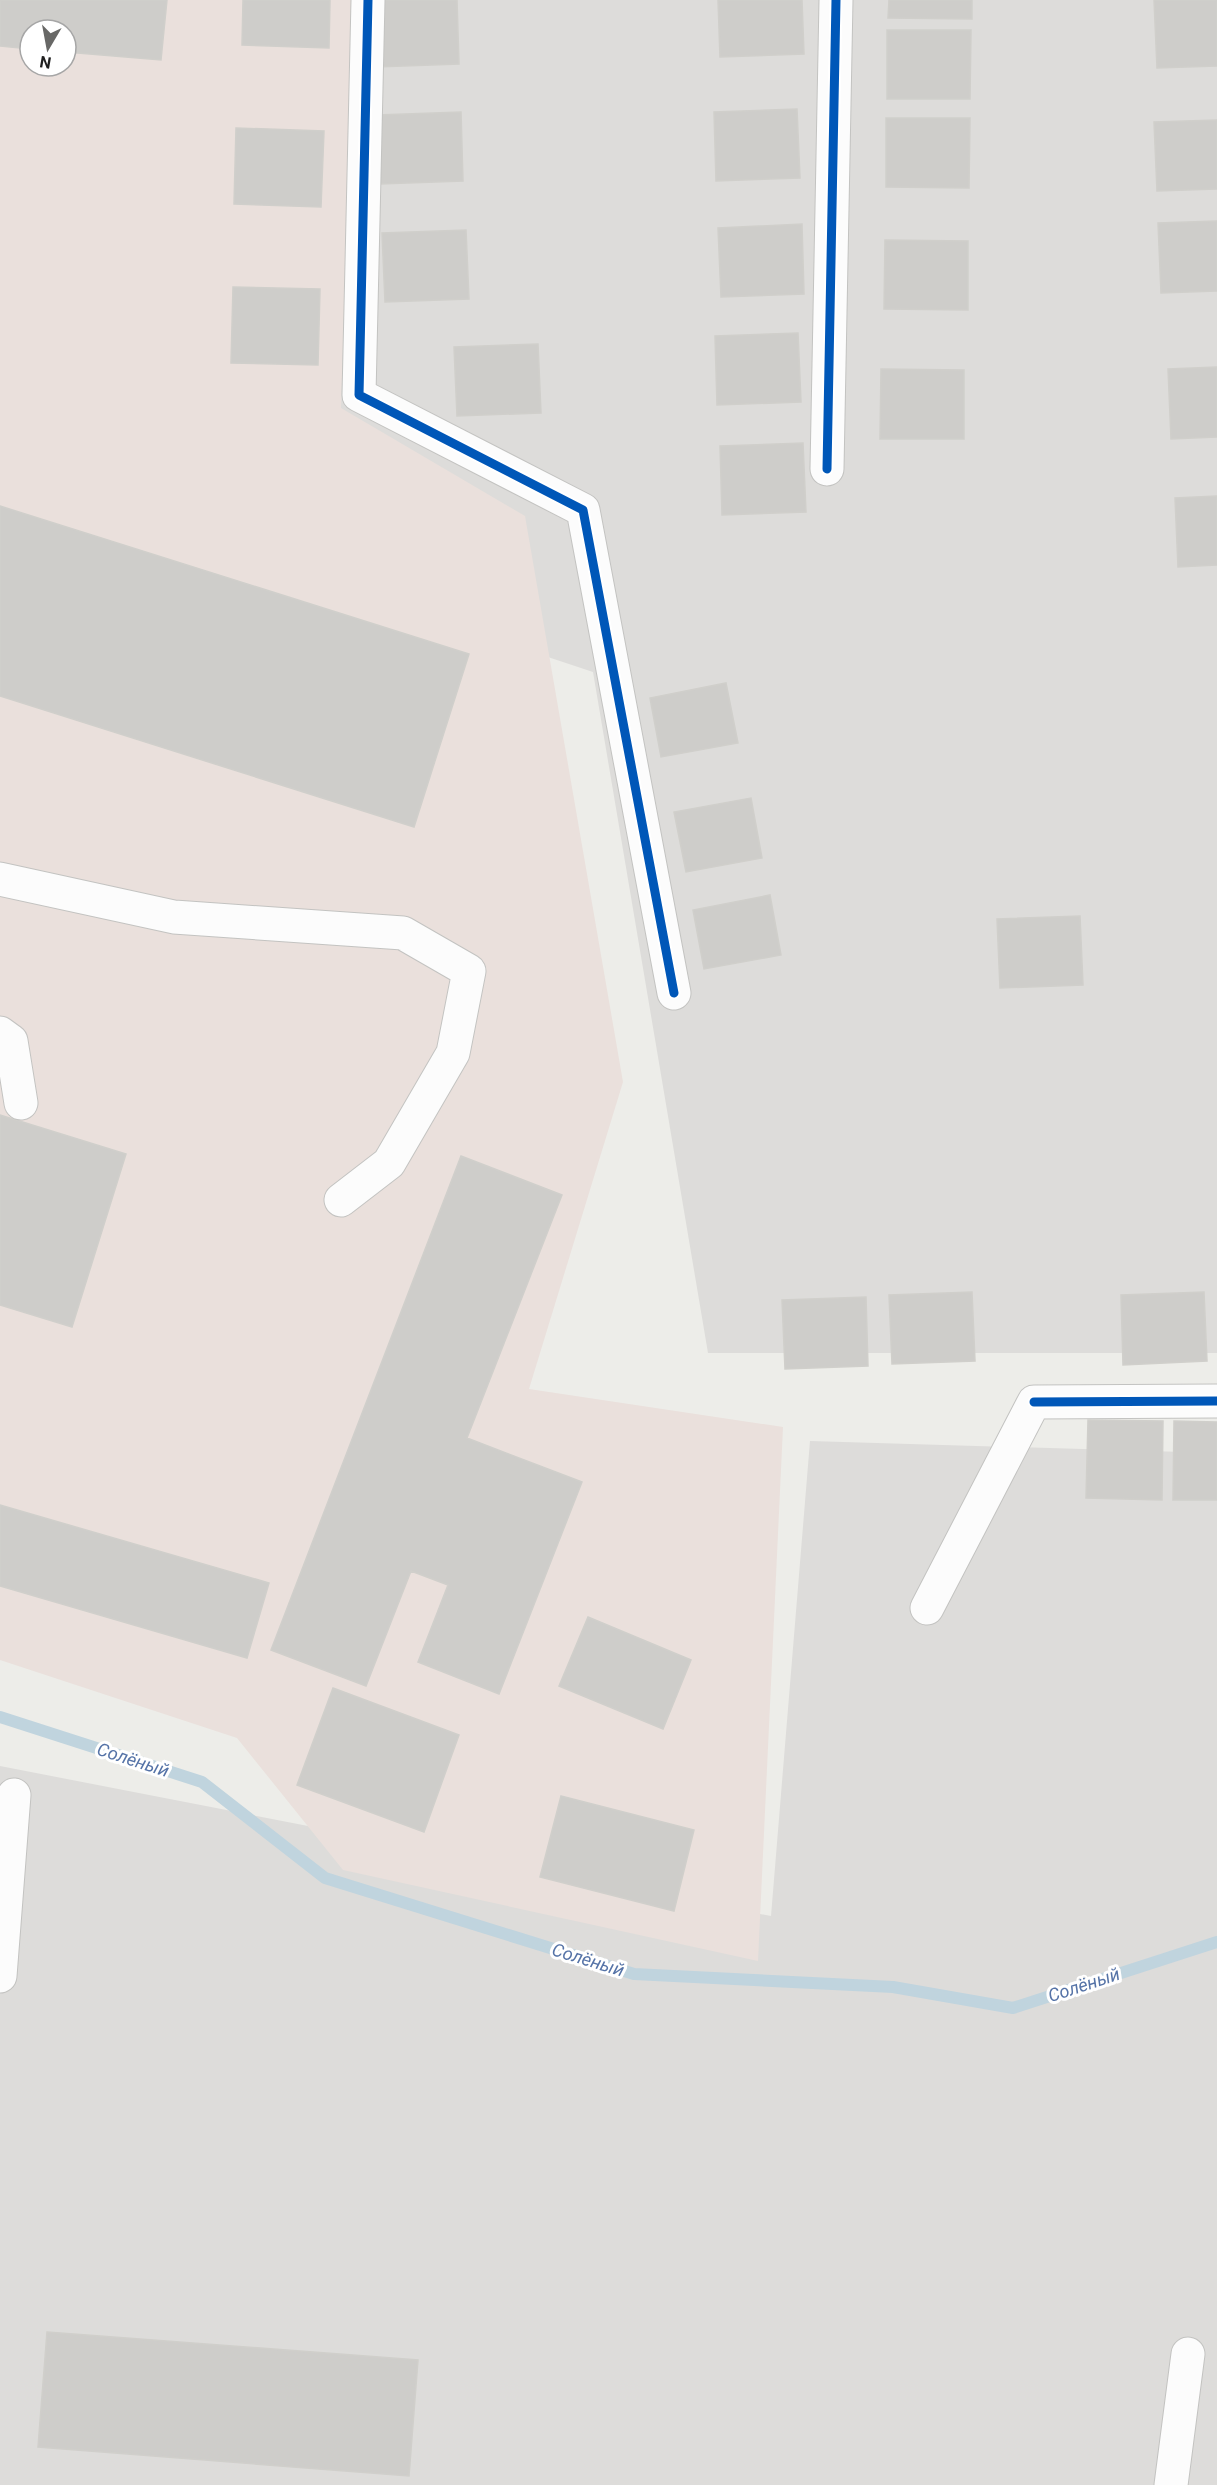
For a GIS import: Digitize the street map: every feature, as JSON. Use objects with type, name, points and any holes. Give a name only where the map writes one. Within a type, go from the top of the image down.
[{"type":"street","points":[[369,0],[359,395],[583,510],[674,993]]},
{"type":"street","points":[[827,469],[836,0]]},
{"type":"street","points":[[0,879],[174,917],[403,933],[469,971],[453,1053],[389,1163],[341,1200]]},
{"type":"street","points":[[0,1033],[11,1041],[21,1103]]},
{"type":"street","points":[[927,1608],[1035,1402],[1217,1401]]},
{"type":"street","points":[[0,1976],[14,1795]]},
{"type":"street","points":[[1171,2485],[1188,2354]]},
{"type":"shaded area","points":[[0,0],[1217,0],[1217,1353],[708,1353],[593,672],[38,488]]},
{"type":"shaded area","points":[[0,0],[354,0],[341,408],[525,516],[623,1082],[529,1389],[783,1427],[758,1961],[343,1870],[237,1738],[0,1660]]},
{"type":"shaded area","points":[[810,1441],[1217,1453],[1217,2485],[0,2485],[0,1766],[771,1916]]},
{"type":"building","points":[[0,0],[167,0],[161,60],[78,53],[78,18],[18,18],[18,48],[0,46]]},
{"type":"building","points":[[243,0],[330,0],[329,48],[242,45]]},
{"type":"building","points":[[374,0],[457,0],[459,64],[376,67]]},
{"type":"building","points":[[718,0],[802,0],[804,54],[720,57]]},
{"type":"building","points":[[889,0],[972,0],[972,19],[888,18]]},
{"type":"building","points":[[1154,0],[1217,0],[1217,66],[1157,68]]},
{"type":"building","points":[[887,30],[971,30],[970,99],[887,99]]},
{"type":"building","points":[[797,109],[800,178],[716,181],[714,112]]},
{"type":"building","points":[[461,112],[463,181],[380,184],[377,115]]},
{"type":"building","points":[[886,118],[970,118],[969,188],[886,187]]},
{"type":"building","points":[[1217,120],[1217,189],[1157,191],[1154,122]]},
{"type":"building","points":[[236,128],[324,131],[321,207],[234,204]]},
{"type":"building","points":[[1217,221],[1217,291],[1161,293],[1158,223]]},
{"type":"building","points":[[802,224],[804,294],[721,297],[718,228]]},
{"type":"building","points":[[466,230],[469,299],[385,302],[382,233]]},
{"type":"building","points":[[885,240],[968,241],[968,310],[884,309]]},
{"type":"building","points":[[233,287],[320,289],[318,365],[231,363]]},
{"type":"building","points":[[798,333],[801,402],[717,405],[715,336]]},
{"type":"building","points":[[538,344],[541,413],[457,416],[454,347]]},
{"type":"building","points":[[1217,367],[1217,437],[1171,439],[1168,369]]},
{"type":"building","points":[[881,369],[964,370],[964,439],[880,439]]},
{"type":"building","points":[[803,443],[806,512],[722,515],[720,446]]},
{"type":"building","points":[[1217,496],[1217,565],[1178,567],[1175,498]]},
{"type":"building","points":[[0,506],[469,654],[414,827],[0,696]]},
{"type":"building","points":[[726,683],[738,743],[661,757],[650,698]]},
{"type":"building","points":[[751,798],[762,858],[686,872],[674,812]]},
{"type":"building","points":[[770,895],[781,955],[704,969],[693,910]]},
{"type":"building","points":[[1080,916],[1083,985],[1000,988],[997,919]]},
{"type":"building","points":[[0,1115],[126,1154],[72,1327],[0,1305]]},
{"type":"building","points":[[461,1156],[562,1195],[467,1438],[582,1482],[499,1694],[418,1662],[448,1585],[411,1571],[366,1686],[271,1650]]},
{"type":"building","points":[[972,1292],[975,1361],[892,1364],[889,1295]]},
{"type":"building","points":[[1204,1292],[1207,1361],[1123,1365],[1121,1295]]},
{"type":"building","points":[[866,1297],[868,1366],[785,1369],[782,1300]]},
{"type":"building","points":[[1088,1420],[1163,1421],[1162,1500],[1086,1498]]},
{"type":"building","points":[[1174,1421],[1217,1422],[1217,1500],[1173,1500]]},
{"type":"building","points":[[0,1505],[269,1583],[247,1658],[0,1586]]},
{"type":"building","points":[[588,1617],[691,1660],[663,1729],[559,1686]]},
{"type":"building","points":[[333,1688],[459,1735],[424,1832],[297,1785]]},
{"type":"building","points":[[561,1796],[694,1830],[674,1911],[540,1877]]},
{"type":"building","points":[[47,2332],[418,2360],[409,2476],[38,2447]]},
{"type":"waterway","name":"Солёный","points":[[0,1717],[202,1782],[325,1878],[634,1974],[893,1987],[1013,2008],[1217,1942]]},
{"type":"cycle path","points":[[368,0],[359,395],[583,510],[674,993]]},
{"type":"cycle path","points":[[827,469],[836,0]]},
{"type":"cycle path","points":[[1034,1402],[1217,1401]]}]
